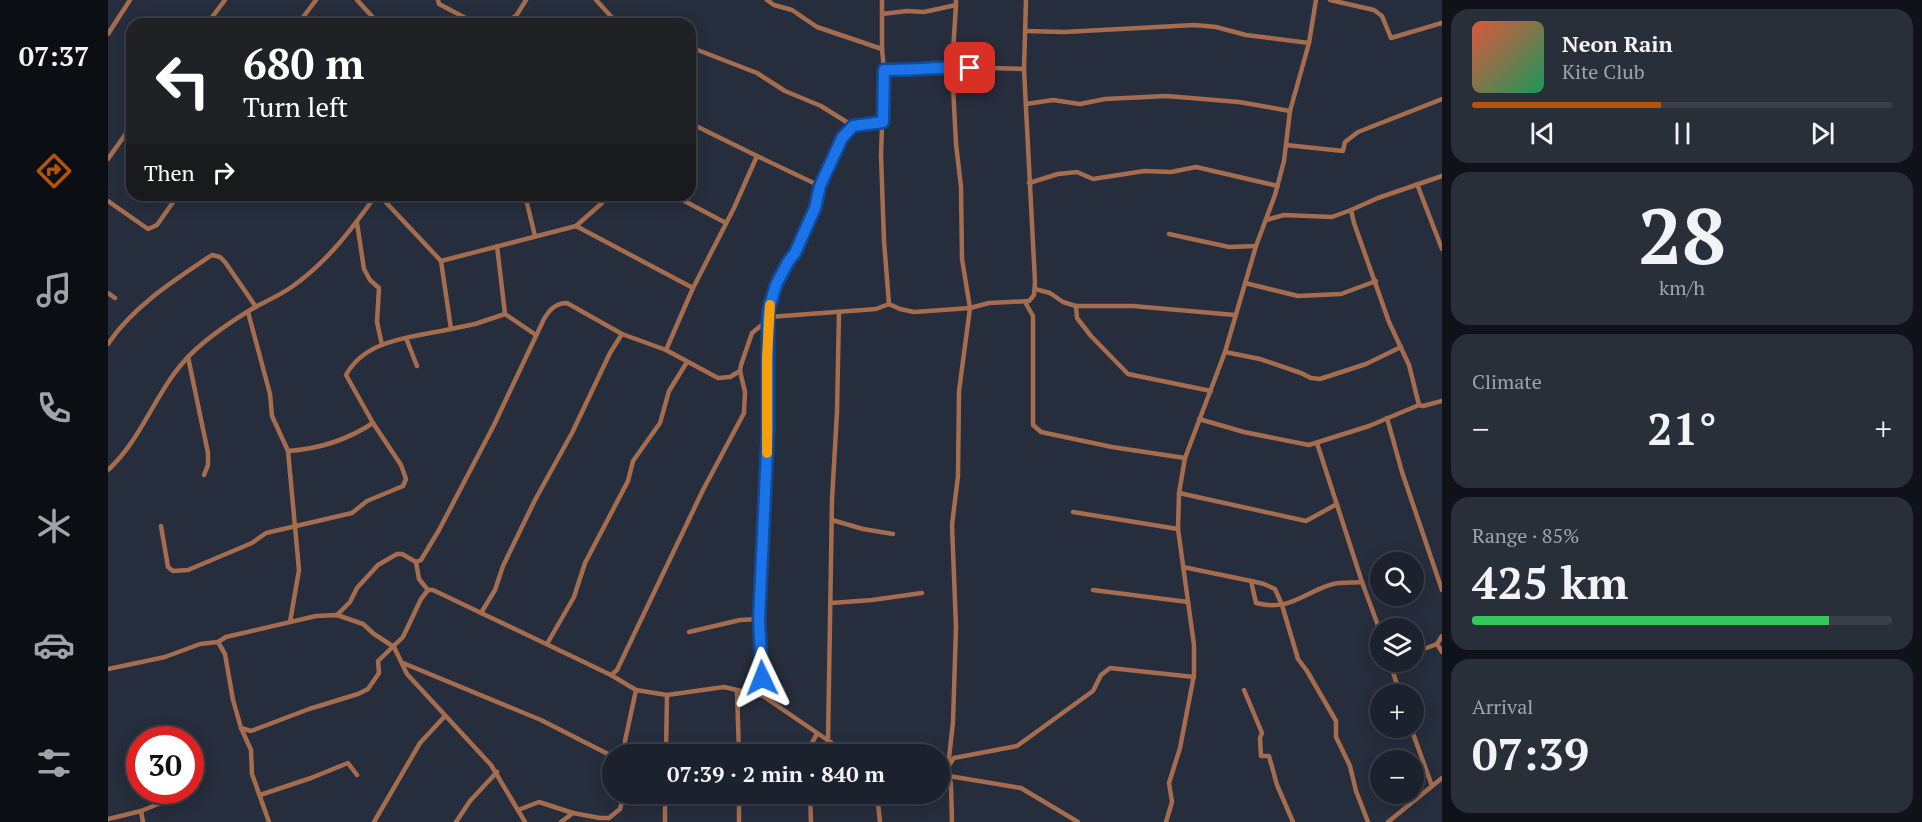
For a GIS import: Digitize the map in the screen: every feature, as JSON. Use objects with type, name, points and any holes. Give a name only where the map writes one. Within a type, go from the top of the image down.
[{"type":"street","points":[[108,34],[130,0]]},
{"type":"street","points":[[212,18],[225,0]]},
{"type":"street","points":[[302,18],[316,0]]},
{"type":"street","points":[[357,0],[374,18]]},
{"type":"street","points":[[438,0],[439,4],[466,18]]},
{"type":"street","points":[[514,17],[526,0]]},
{"type":"street","points":[[596,0],[612,18]]},
{"type":"street","points":[[767,0],[774,5],[792,10],[817,27],[882,49]]},
{"type":"street","points":[[882,0],[884,70],[881,155],[889,304]]},
{"type":"street","points":[[611,675],[617,670],[703,490],[744,413],[745,392],[740,371],[752,333],[768,319],[876,309],[889,304],[914,312],[970,308],[989,303],[1025,302],[1032,299],[1035,289],[1024,69],[1026,0]]},
{"type":"street","points":[[1166,822],[1172,802],[1169,783],[1180,748],[1194,676],[1194,645],[1178,529],[1179,493],[1185,458],[1225,352],[1256,246],[1278,186],[1284,161],[1290,111],[1309,43],[1316,0]]},
{"type":"street","points":[[1330,0],[1374,10],[1382,16],[1391,38],[1442,23]]},
{"type":"street","points":[[882,14],[924,12],[956,2],[952,67],[961,187],[962,259],[970,308],[959,391],[958,476],[952,525],[952,556],[956,592],[953,722],[950,749]]},
{"type":"street","points":[[1026,31],[1064,32],[1195,25],[1246,35],[1309,43]]},
{"type":"street","points":[[696,49],[757,73],[785,91],[821,106],[853,126],[883,122]]},
{"type":"street","points":[[884,70],[910,71],[952,67],[1024,69]]},
{"type":"street","points":[[1026,104],[1053,100],[1080,104],[1105,99],[1166,96],[1239,102],[1290,111]]},
{"type":"street","points":[[1286,145],[1342,151],[1345,142],[1358,132],[1442,99]]},
{"type":"street","points":[[696,126],[820,186]]},
{"type":"street","points":[[763,696],[759,619],[768,430],[769,308],[776,285],[795,253],[815,208],[820,186],[842,138],[853,126]]},
{"type":"street","points":[[108,159],[126,134]]},
{"type":"street","points":[[666,350],[693,288],[757,156]]},
{"type":"street","points":[[1029,183],[1058,174],[1077,172],[1093,179],[1144,171],[1171,172],[1196,167],[1278,186]]},
{"type":"street","points":[[1266,220],[1284,215],[1332,218],[1378,198],[1442,176]]},
{"type":"street","points":[[1418,184],[1442,249]]},
{"type":"street","points":[[108,201],[147,229],[157,225],[174,201]]},
{"type":"street","points":[[108,470],[117,462],[140,431],[167,381],[188,357],[207,339],[292,287],[326,259],[373,201]]},
{"type":"street","points":[[384,201],[441,261],[451,329]]},
{"type":"street","points":[[526,201],[535,236]]},
{"type":"street","points":[[441,261],[576,226],[602,203],[601,201]]},
{"type":"street","points":[[684,201],[726,223]]},
{"type":"street","points":[[1351,210],[1389,322],[1412,373],[1419,405]]},
{"type":"street","points":[[357,222],[363,269],[379,288],[376,322],[382,345]]},
{"type":"street","points":[[576,226],[693,288]]},
{"type":"street","points":[[1169,234],[1229,247],[1256,246]]},
{"type":"street","points":[[497,246],[505,314]]},
{"type":"street","points":[[108,344],[134,314],[159,292],[212,255],[220,257],[225,262],[256,307]]},
{"type":"street","points":[[1245,282],[1298,296],[1341,294],[1376,281]]},
{"type":"street","points":[[1035,289],[1050,293],[1063,302],[1076,306],[1133,306],[1235,315]]},
{"type":"street","points":[[108,293],[115,298]]},
{"type":"street","points":[[1025,302],[1033,316],[1033,424],[1041,432],[1112,447],[1185,458]]},
{"type":"street","points":[[416,562],[421,560],[440,530],[549,310],[562,303],[567,303],[622,334],[666,350],[718,378],[730,377],[740,371]]},
{"type":"street","points":[[1076,306],[1077,318],[1128,374],[1211,391]]},
{"type":"street","points":[[248,312],[270,394],[272,416],[288,451],[299,570],[290,622]]},
{"type":"street","points":[[828,742],[839,312]]},
{"type":"street","points":[[161,526],[168,567],[173,572],[188,570],[252,543],[266,533],[352,513],[367,501],[403,486],[406,479],[401,465],[373,423],[346,375],[364,354],[382,345],[475,324],[505,314]]},
{"type":"street","points":[[505,314],[536,335]]},
{"type":"street","points":[[481,613],[495,590],[512,547],[535,500],[572,433],[610,353],[622,334]]},
{"type":"street","points":[[406,338],[417,366]]},
{"type":"street","points":[[1225,352],[1260,358],[1311,378],[1320,379],[1366,364],[1401,347]]},
{"type":"street","points":[[188,357],[208,453],[208,465],[204,475]]},
{"type":"street","points":[[547,644],[574,597],[585,563],[628,482],[633,461],[660,423],[669,392],[687,362]]},
{"type":"street","points":[[1199,419],[1255,435],[1309,445],[1419,405],[1442,401]]},
{"type":"street","points":[[1387,418],[1402,472],[1442,590]]},
{"type":"street","points":[[288,451],[310,449],[350,436],[373,423]]},
{"type":"street","points":[[1317,443],[1375,618]]},
{"type":"street","points":[[1179,493],[1306,521],[1337,504]]},
{"type":"street","points":[[1073,512],[1178,529]]},
{"type":"street","points":[[832,520],[863,529],[893,534]]},
{"type":"street","points":[[337,615],[350,602],[357,588],[378,565],[398,554],[416,562]]},
{"type":"street","points":[[416,562],[419,579],[428,590],[433,590],[547,644],[611,675],[636,690],[667,695],[724,687],[763,696],[831,744]]},
{"type":"street","points":[[1183,567],[1264,584],[1275,589],[1298,659],[1336,721],[1336,737],[1350,766],[1356,791],[1368,822]]},
{"type":"street","points":[[1251,581],[1256,603],[1271,607],[1303,598],[1334,584],[1362,582]]},
{"type":"street","points":[[241,728],[251,731],[368,689],[379,673],[378,661],[403,637],[421,599],[428,590]]},
{"type":"street","points":[[1093,590],[1188,602]]},
{"type":"street","points":[[831,603],[922,594]]},
{"type":"street","points":[[108,669],[165,657],[200,644],[218,642],[226,638],[316,616],[337,615],[363,624],[394,647],[407,674],[497,772],[525,822]]},
{"type":"street","points":[[689,632],[740,620],[759,619]]},
{"type":"street","points":[[1424,649],[1437,644],[1442,636]]},
{"type":"street","points":[[218,642],[225,654],[233,700],[241,728],[251,750],[252,774],[269,822]]},
{"type":"street","points":[[1437,644],[1442,652]]},
{"type":"street","points":[[402,663],[541,720],[602,751]]},
{"type":"street","points":[[950,764],[954,758],[1017,746],[1094,691],[1101,675],[1110,668],[1194,676]]},
{"type":"street","points":[[1393,672],[1397,684]]},
{"type":"street","points":[[625,744],[636,690]]},
{"type":"street","points":[[1244,690],[1262,732],[1261,756],[1269,756],[1276,785],[1293,822]]},
{"type":"street","points":[[737,691],[739,744]]},
{"type":"street","points":[[666,744],[667,695]]},
{"type":"street","points":[[374,822],[420,743],[445,716]]},
{"type":"street","points":[[811,744],[817,734]]},
{"type":"street","points":[[1415,738],[1432,786]]},
{"type":"street","points":[[260,795],[348,763],[357,775]]},
{"type":"street","points":[[456,822],[470,801],[497,772]]},
{"type":"street","points":[[950,776],[1021,788],[1078,822]]},
{"type":"street","points":[[1388,822],[1442,778]]},
{"type":"street","points":[[950,791],[952,822]]},
{"type":"street","points":[[518,810],[540,802],[573,813],[609,818],[620,809],[621,804]]},
{"type":"street","points":[[108,819],[158,804]]},
{"type":"street","points":[[665,804],[665,822]]},
{"type":"street","points":[[739,804],[739,822]]},
{"type":"street","points":[[810,804],[811,822]]},
{"type":"street","points":[[878,804],[880,822]]},
{"type":"street","points":[[141,811],[143,822]]},
{"type":"street","points":[[561,822],[573,813]]},
{"type":"street","points":[[1394,817],[1398,822]]},
{"type":"slow traffic","points":[[767,453],[767,357],[770,305]]},
{"type":"route","points":[[762,678],[759,619],[768,430],[768,320],[776,285],[795,253],[815,208],[820,186],[842,138],[853,126],[883,122],[884,70],[970,68]]}]
